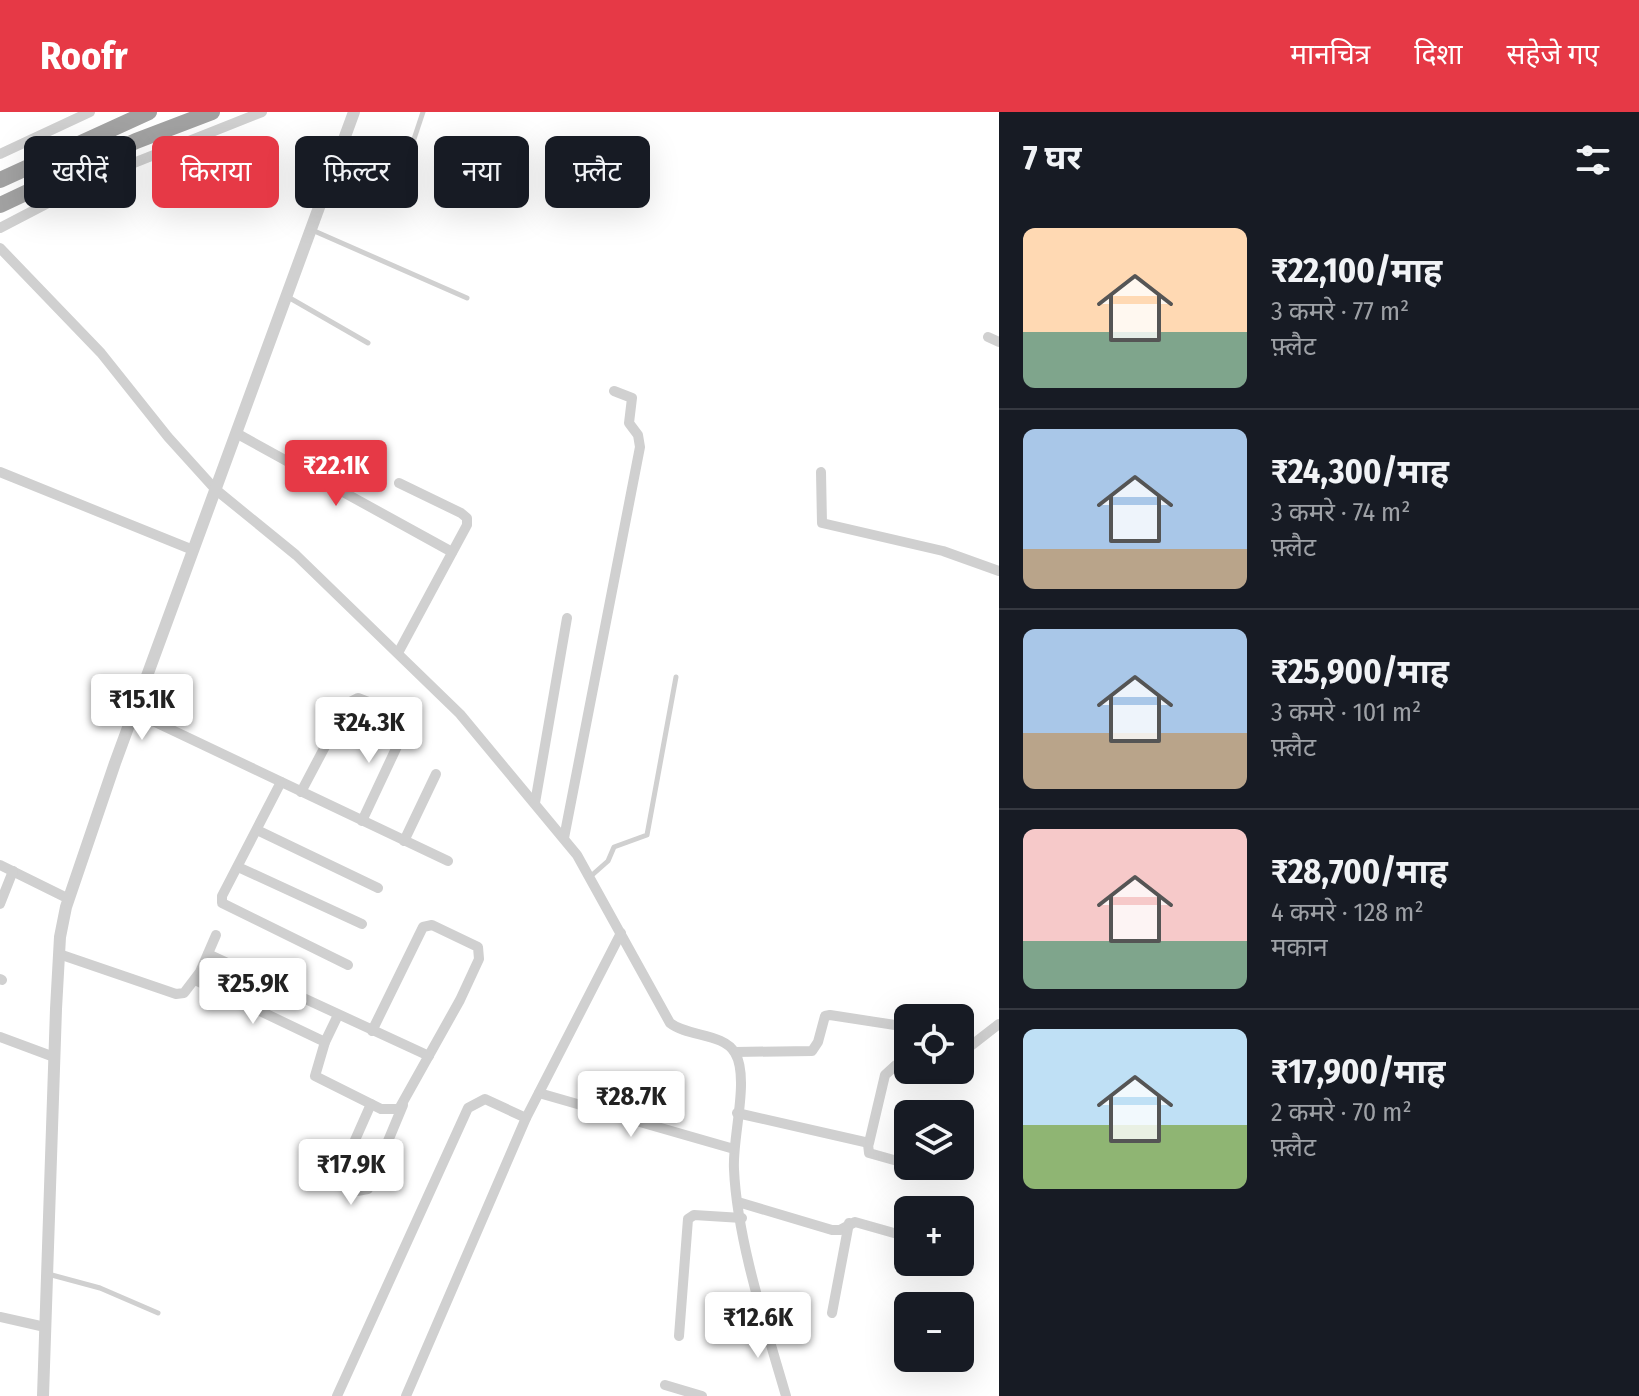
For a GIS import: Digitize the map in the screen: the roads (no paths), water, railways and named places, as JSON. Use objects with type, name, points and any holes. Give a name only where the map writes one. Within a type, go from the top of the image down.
[{"type":"highway","points":[[0,180],[149,112]]},
{"type":"highway","points":[[0,205],[136,141],[212,112]]},
{"type":"street","points":[[0,154],[90,112]]},
{"type":"street","points":[[0,228],[96,178],[262,112]]},
{"type":"street","points":[[43,1396],[59,954],[69,899],[134,712],[354,112]]},
{"type":"street","points":[[0,248],[101,353],[168,437],[215,489],[296,555],[460,714],[564,838],[590,877],[670,1023],[680,1030],[721,1041],[735,1052],[740,1073],[734,1149],[738,1202],[762,1315],[786,1396]]},
{"type":"street","points":[[988,337],[999,342]]},
{"type":"street","points":[[564,838],[607,632],[640,447],[638,435],[629,423],[632,398],[614,391]]},
{"type":"street","points":[[236,433],[452,552]]},
{"type":"street","points":[[0,472],[193,550]]},
{"type":"street","points":[[821,472],[822,523],[943,551],[999,571]]},
{"type":"street","points":[[398,653],[467,525],[467,518],[399,483]]},
{"type":"street","points":[[535,803],[567,618]]},
{"type":"street","points":[[301,792],[348,703],[358,698],[381,707]]},
{"type":"street","points":[[134,712],[448,861]]},
{"type":"street","points":[[362,821],[408,723]]},
{"type":"street","points":[[404,841],[436,774]]},
{"type":"street","points":[[281,782],[222,896],[222,903],[348,965]]},
{"type":"street","points":[[257,830],[378,888]]},
{"type":"street","points":[[0,865],[69,899]]},
{"type":"street","points":[[238,867],[362,924]]},
{"type":"street","points":[[0,904],[13,871]]},
{"type":"street","points":[[371,1104],[340,1174],[343,1184],[357,1191],[368,1189],[404,1104],[479,959],[480,952],[473,943],[432,925],[423,927],[372,1031]]},
{"type":"street","points":[[406,1396],[526,1118],[621,933]]},
{"type":"street","points":[[59,954],[176,994],[191,989],[216,935]]},
{"type":"street","points":[[208,954],[429,1056]]},
{"type":"street","points":[[195,980],[325,1042]]},
{"type":"street","points":[[338,1015],[316,1068],[318,1080],[392,1111],[404,1104]]},
{"type":"street","points":[[735,1052],[812,1051],[818,1042],[825,1016],[830,1015],[894,1025]]},
{"type":"street","points":[[974,1044],[999,1024]]},
{"type":"street","points":[[0,1037],[54,1057]]},
{"type":"street","points":[[894,1066],[885,1075],[868,1144],[869,1153],[875,1157],[894,1161]]},
{"type":"street","points":[[539,1093],[734,1149]]},
{"type":"street","points":[[337,1396],[468,1108],[485,1099],[526,1118]]},
{"type":"street","points":[[737,1113],[868,1144]]},
{"type":"street","points":[[738,1202],[832,1230],[840,1230],[849,1223]]},
{"type":"street","points":[[679,1336],[688,1219],[694,1215],[742,1218]]},
{"type":"street","points":[[849,1223],[894,1234]]},
{"type":"street","points":[[832,1313],[849,1223]]},
{"type":"street","points":[[0,1317],[45,1327]]},
{"type":"street","points":[[665,1385],[702,1396]]},
{"type":"lane","points":[[415,136],[423,112]]},
{"type":"lane","points":[[311,230],[467,298]]},
{"type":"lane","points":[[287,296],[368,343]]},
{"type":"lane","points":[[590,877],[608,861],[614,847],[647,835],[676,677]]},
{"type":"lane","points":[[47,1274],[100,1288],[158,1313]]}]
